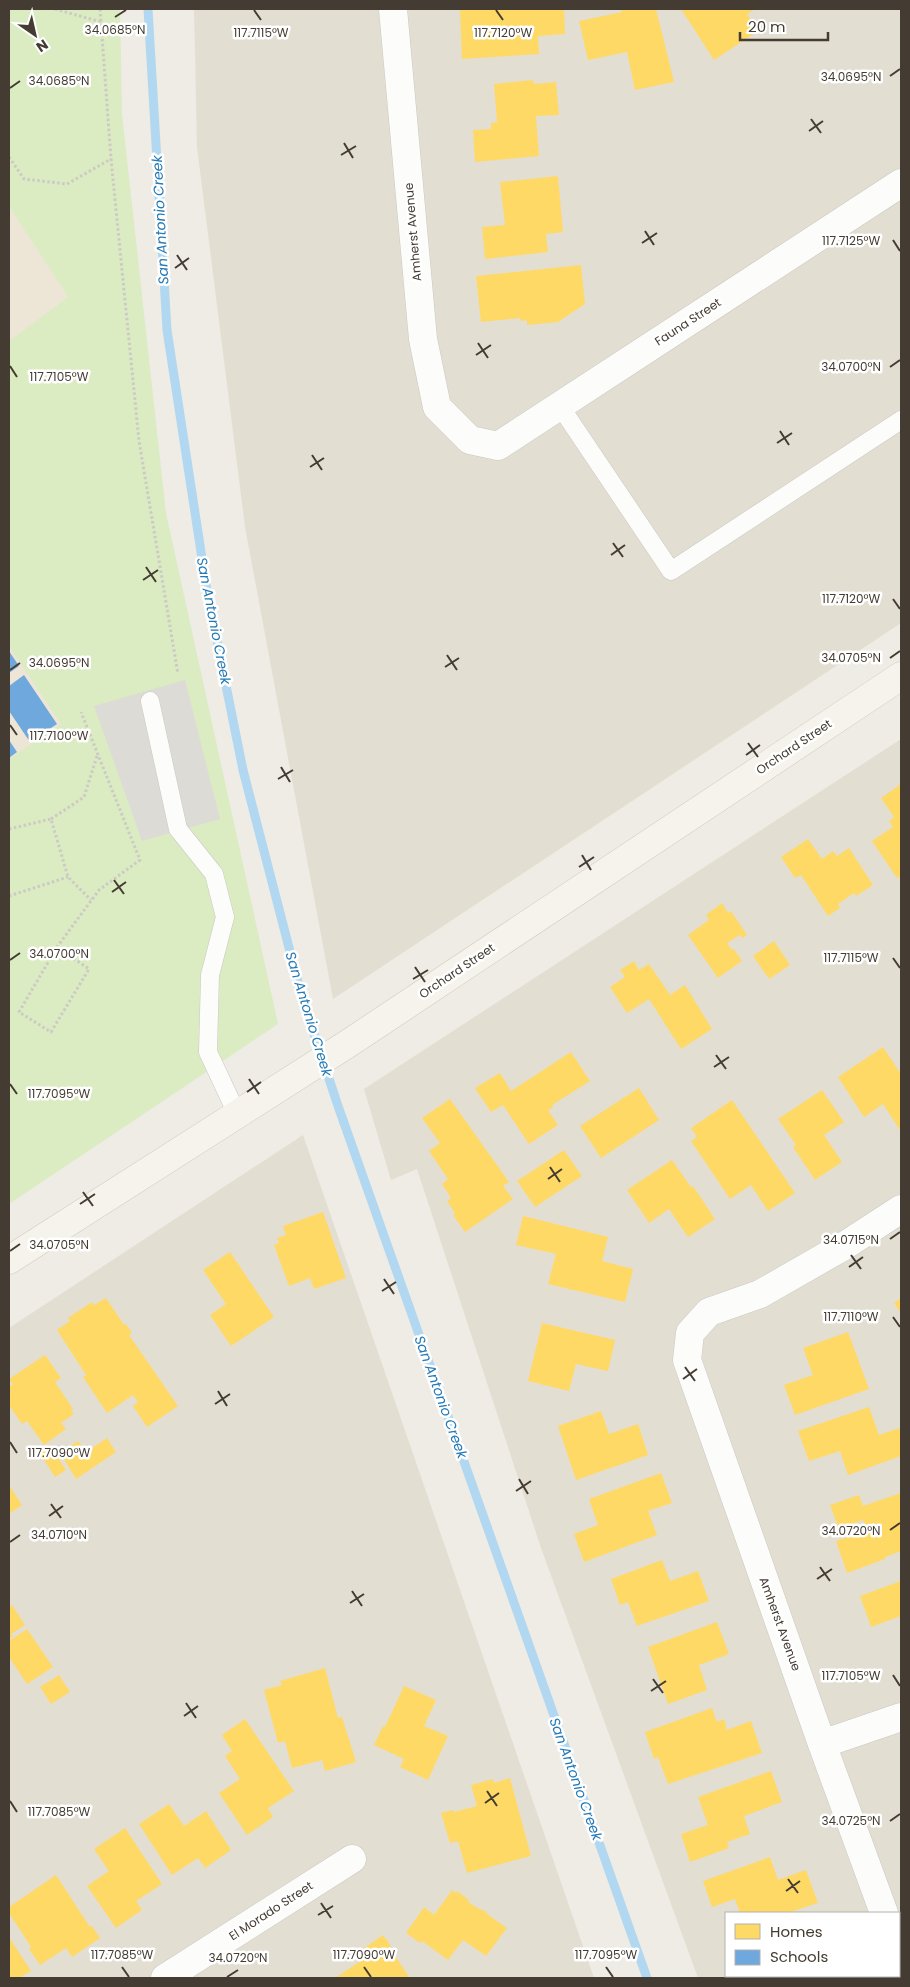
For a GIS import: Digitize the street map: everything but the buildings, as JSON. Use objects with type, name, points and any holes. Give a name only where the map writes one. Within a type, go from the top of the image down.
[{"type":"street","name":"Amherst Avenue","points":[[393,9],[423,339],[437,407],[470,440]]},
{"type":"street","name":"Fauna Street","points":[[470,440],[498,446],[901,183]]},
{"type":"street","name":"Orchard Street","points":[[9,1260],[349,1043],[901,676]]},
{"type":"street","name":"Amherst Avenue","points":[[884,1912],[822,1744],[687,1360],[690,1333],[710,1312],[760,1294],[844,1246],[901,1209]]},
{"type":"street","points":[[822,1744],[901,1717]]},
{"type":"street","name":"El Morado Street","points":[[165,1978],[352,1859]]},
{"type":"lane","points":[[560,406],[671,572],[901,420]]},
{"type":"lane","points":[[150,701],[178,829],[214,874],[225,917],[210,974],[208,1052],[237,1114]]},
{"type":"path","points":[[55,9],[101,22]]},
{"type":"path","points":[[100,9],[111,160],[139,441],[178,674]]},
{"type":"path","points":[[9,157],[24,179],[67,184],[111,160]]},
{"type":"path","points":[[57,947],[89,969],[51,1032],[18,1012],[57,947],[99,890],[140,860],[81,712]]},
{"type":"path","points":[[9,829],[51,819],[84,797],[97,756]]},
{"type":"path","points":[[51,819],[68,878],[91,900]]},
{"type":"path","points":[[9,895],[68,878]]},
{"type":"shaded area","points":[[194,9],[901,9],[901,623],[333,999],[245,527],[197,147]]},
{"type":"shaded area","points":[[9,206],[68,297],[9,341]]},
{"type":"shaded area","points":[[9,646],[62,724],[9,759]]},
{"type":"shaded area","points":[[185,680],[220,819],[142,841],[94,706]]},
{"type":"shaded area","points":[[901,739],[901,1978],[698,1978],[541,1548],[417,1169],[391,1180],[364,1089]]},
{"type":"shaded area","points":[[303,1135],[594,1978],[9,1978],[9,1328]]},
{"type":"green space","points":[[9,9],[120,9],[122,114],[166,513],[278,1024],[9,1204],[9,759],[61,724],[9,646],[9,341],[68,297],[9,206]]},
{"type":"waterway","name":"San Antonio Creek","points":[[148,9],[167,330],[207,591],[243,770],[301,994],[338,1106],[647,1978]]}]
